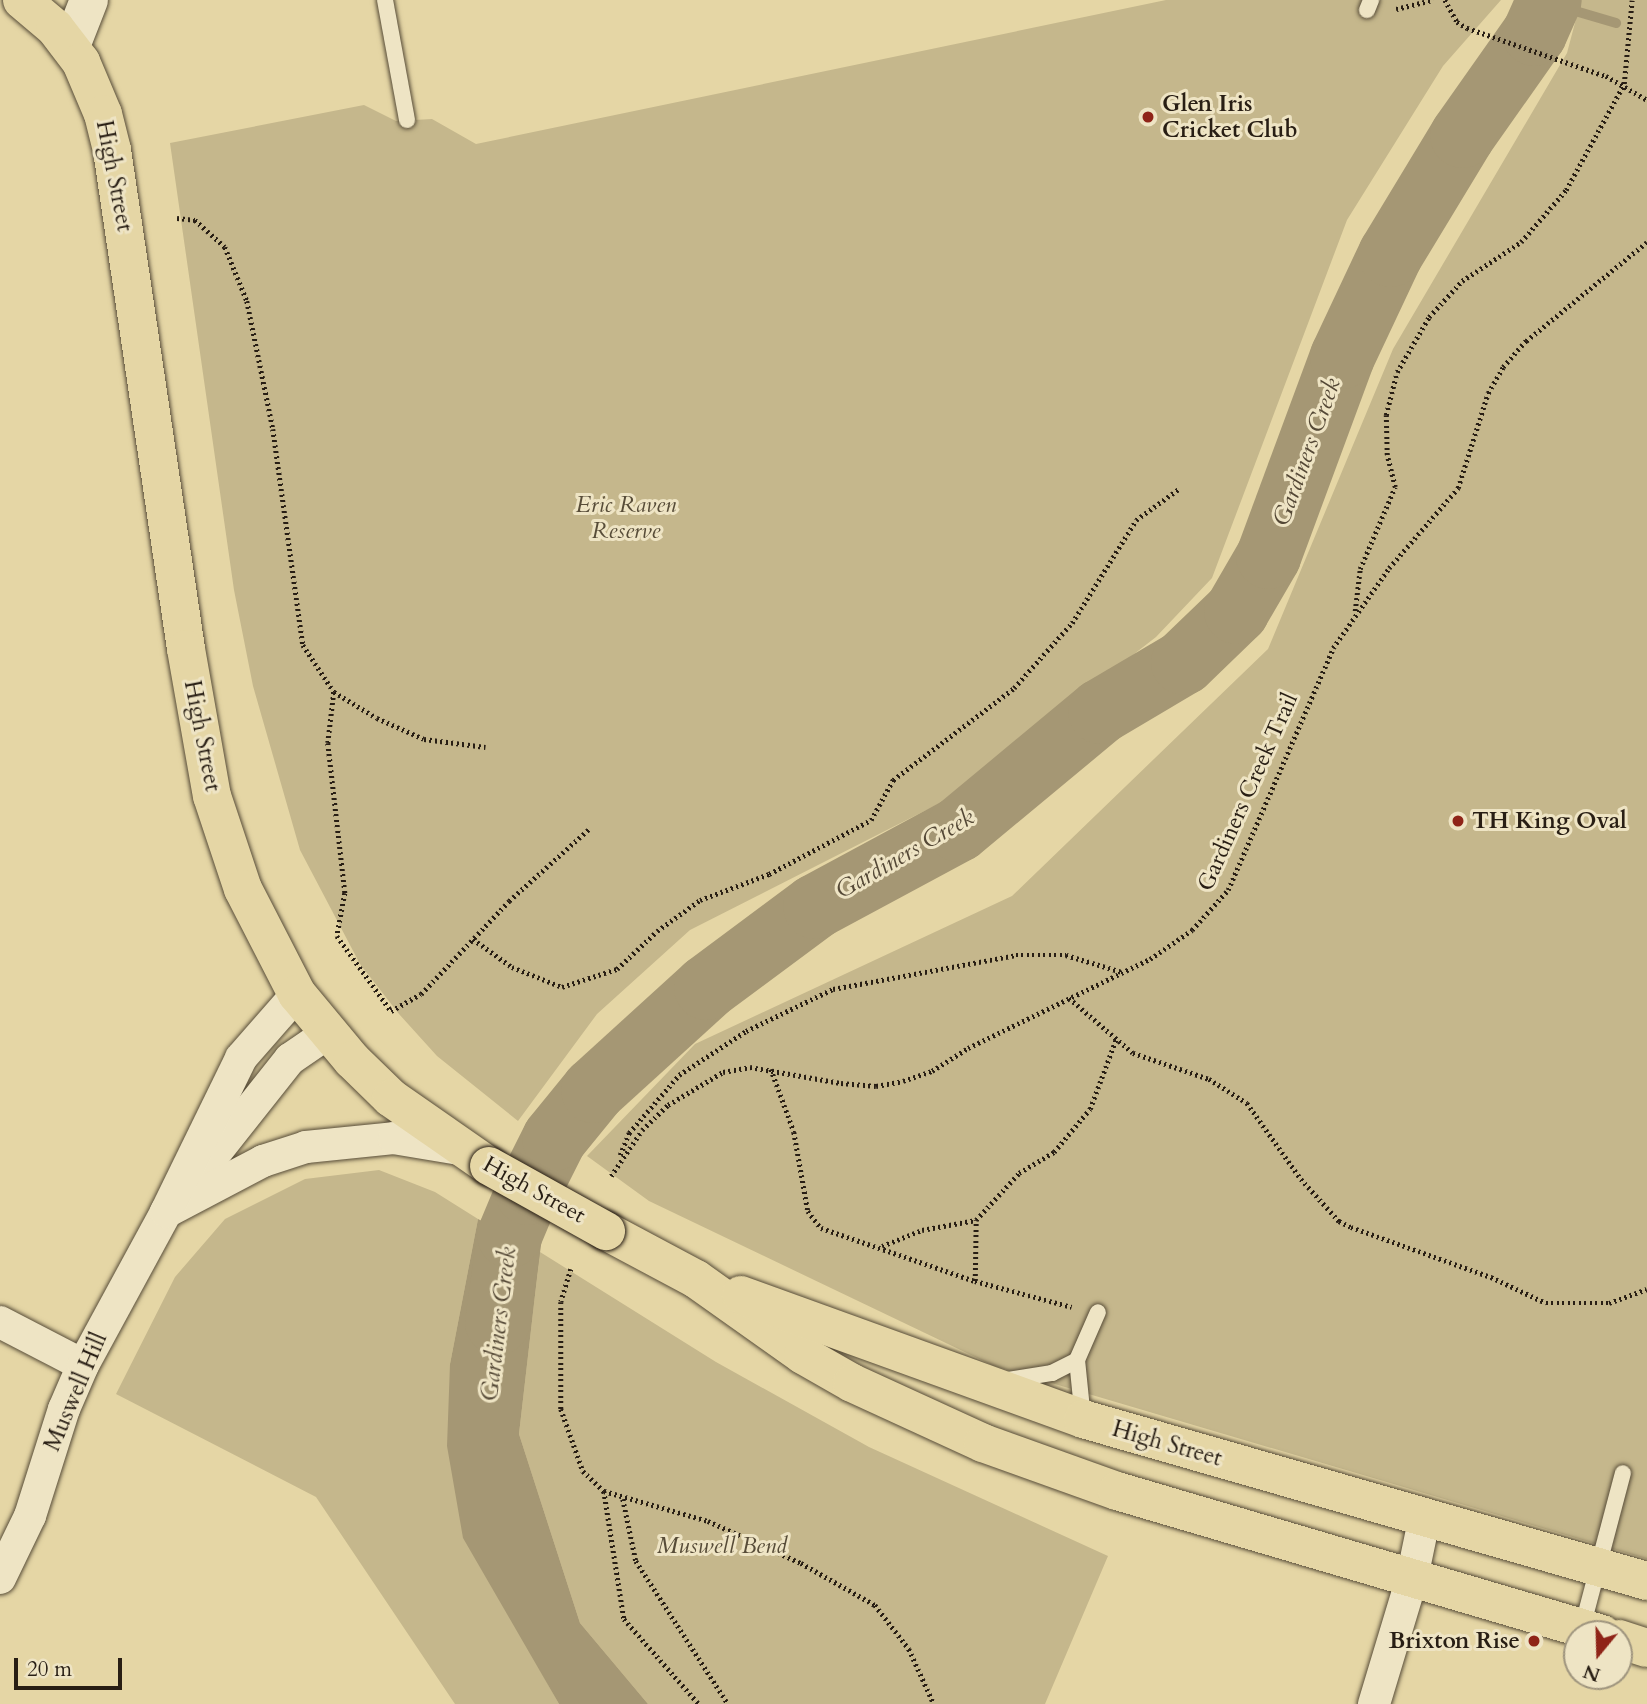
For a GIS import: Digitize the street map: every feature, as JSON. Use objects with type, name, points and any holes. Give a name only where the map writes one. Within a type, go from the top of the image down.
[{"type":"main road","name":"High Street","points":[[22,0],[71,46],[103,114],[114,163],[186,649],[212,796],[243,889],[298,994],[328,1033],[391,1098],[476,1158],[696,1279],[823,1366],[983,1443],[1117,1491],[1563,1622]]},
{"type":"main road","points":[[71,46],[89,0]]},
{"type":"main road","name":"High Street","points":[[696,1279],[1083,1419],[1647,1581]]},
{"type":"street","name":"Muswell Hill","points":[[0,1578],[30,1516],[64,1409],[83,1365],[166,1212],[241,1058],[298,994]]},
{"type":"street","name":"Muswell Hill","points":[[166,1212],[290,1059],[328,1033]]},
{"type":"street","points":[[166,1212],[262,1161],[306,1147],[394,1138],[476,1158]]},
{"type":"street","points":[[0,1322],[83,1365]]},
{"type":"street","points":[[1374,1704],[1412,1578],[1425,1516]]},
{"type":"lane","points":[[385,0],[407,120]]},
{"type":"lane","points":[[1083,1419],[1077,1360],[1098,1311]]},
{"type":"lane","points":[[985,1384],[1052,1373],[1077,1360]]},
{"type":"lane","points":[[1593,1620],[1598,1566],[1623,1473]]},
{"type":"path","points":[[1369,5],[1406,8],[1433,0]]},
{"type":"path","points":[[1445,0],[1457,22],[1467,28],[1606,76],[1624,84],[1647,100]]},
{"type":"path","points":[[1355,613],[1360,569],[1395,487],[1387,455],[1386,415],[1408,350],[1429,317],[1462,281],[1504,257],[1545,219],[1586,157],[1624,84],[1632,0]]},
{"type":"path","points":[[177,218],[195,220],[225,247],[247,301],[273,429],[303,645],[334,692],[424,739],[485,747]]},
{"type":"path","name":"Gardiners Creek Trail","points":[[611,1176],[617,1163],[668,1105],[702,1082],[723,1072],[771,1069],[841,1083],[876,1086],[903,1081],[932,1071],[1122,972],[1192,930],[1228,890],[1312,692],[1355,613],[1458,488],[1488,393],[1503,367],[1526,341],[1647,242]]},
{"type":"path","points":[[473,939],[512,967],[562,987],[617,969],[657,931],[700,900],[769,874],[871,820],[893,780],[1014,688],[1072,623],[1136,520],[1181,488]]},
{"type":"path","points":[[334,692],[328,743],[344,871],[337,936],[391,1011],[421,994],[473,939],[590,828]]},
{"type":"path","points":[[617,1163],[629,1133],[679,1075],[746,1031],[833,989],[1016,955],[1066,955],[1122,972]]},
{"type":"path","points":[[1069,998],[1132,1053],[1209,1079],[1247,1104],[1322,1203],[1339,1221],[1372,1238],[1491,1277],[1546,1303],[1609,1303],[1645,1289]]},
{"type":"path","points":[[881,1246],[922,1230],[976,1220],[1019,1173],[1054,1152],[1090,1109],[1116,1039]]},
{"type":"path","points":[[771,1069],[794,1132],[812,1220],[821,1228],[881,1246],[975,1281],[1077,1308]]},
{"type":"path","points":[[975,1281],[976,1220]]},
{"type":"path","points":[[571,1269],[561,1302],[561,1409],[583,1471],[604,1491],[624,1499],[676,1508],[708,1521],[801,1563],[875,1605],[909,1649],[933,1704]]},
{"type":"path","points":[[604,1491],[624,1619],[698,1704]]},
{"type":"path","points":[[624,1499],[636,1561],[728,1704]]},
{"type":"green space","name":"Eric Raven Reserve","points":[[1166,0],[1501,0],[1443,66],[1347,220],[1212,578],[1156,637],[946,800],[690,930],[597,1014],[518,1121],[437,1056],[399,1014],[360,964],[300,850],[253,686],[234,590],[170,143],[364,105],[396,121],[432,119],[476,144]]},
{"type":"green space","points":[[1581,0],[1647,0],[1647,1559],[994,1366],[649,1201],[587,1156],[695,1044],[1012,896],[1268,649],[1393,349],[1567,53]]},
{"type":"green space","points":[[379,1170],[435,1192],[478,1219],[450,1364],[507,1611],[559,1704],[455,1704],[316,1497],[116,1394],[175,1277],[225,1219],[305,1179]]},
{"type":"green space","name":"Muswell Bend","points":[[540,1252],[716,1362],[869,1447],[1108,1556],[1045,1704],[648,1704],[580,1623],[519,1434]]},
{"type":"water","points":[[478,1219],[540,1252],[519,1434],[580,1623],[648,1704],[559,1704],[463,1538],[447,1446],[450,1364]]},
{"type":"waterway","name":"Gardiners Creek","points":[[497,1322],[509,1235],[554,1138],[593,1090],[706,987],[815,906],[958,829],[1100,711],[1183,662],[1236,611],[1268,556],[1342,356],[1390,254],[1462,135],[1534,33],[1549,0]]},
{"type":"waterway","points":[[1548,3],[1616,23]]},
{"type":"place","name":"Glen Iris Cricket Club","points":[[1148,117]]},
{"type":"place","name":"TH King Oval","points":[[1458,821]]},
{"type":"place","name":"Brixton Rise","points":[[1534,1641]]}]
